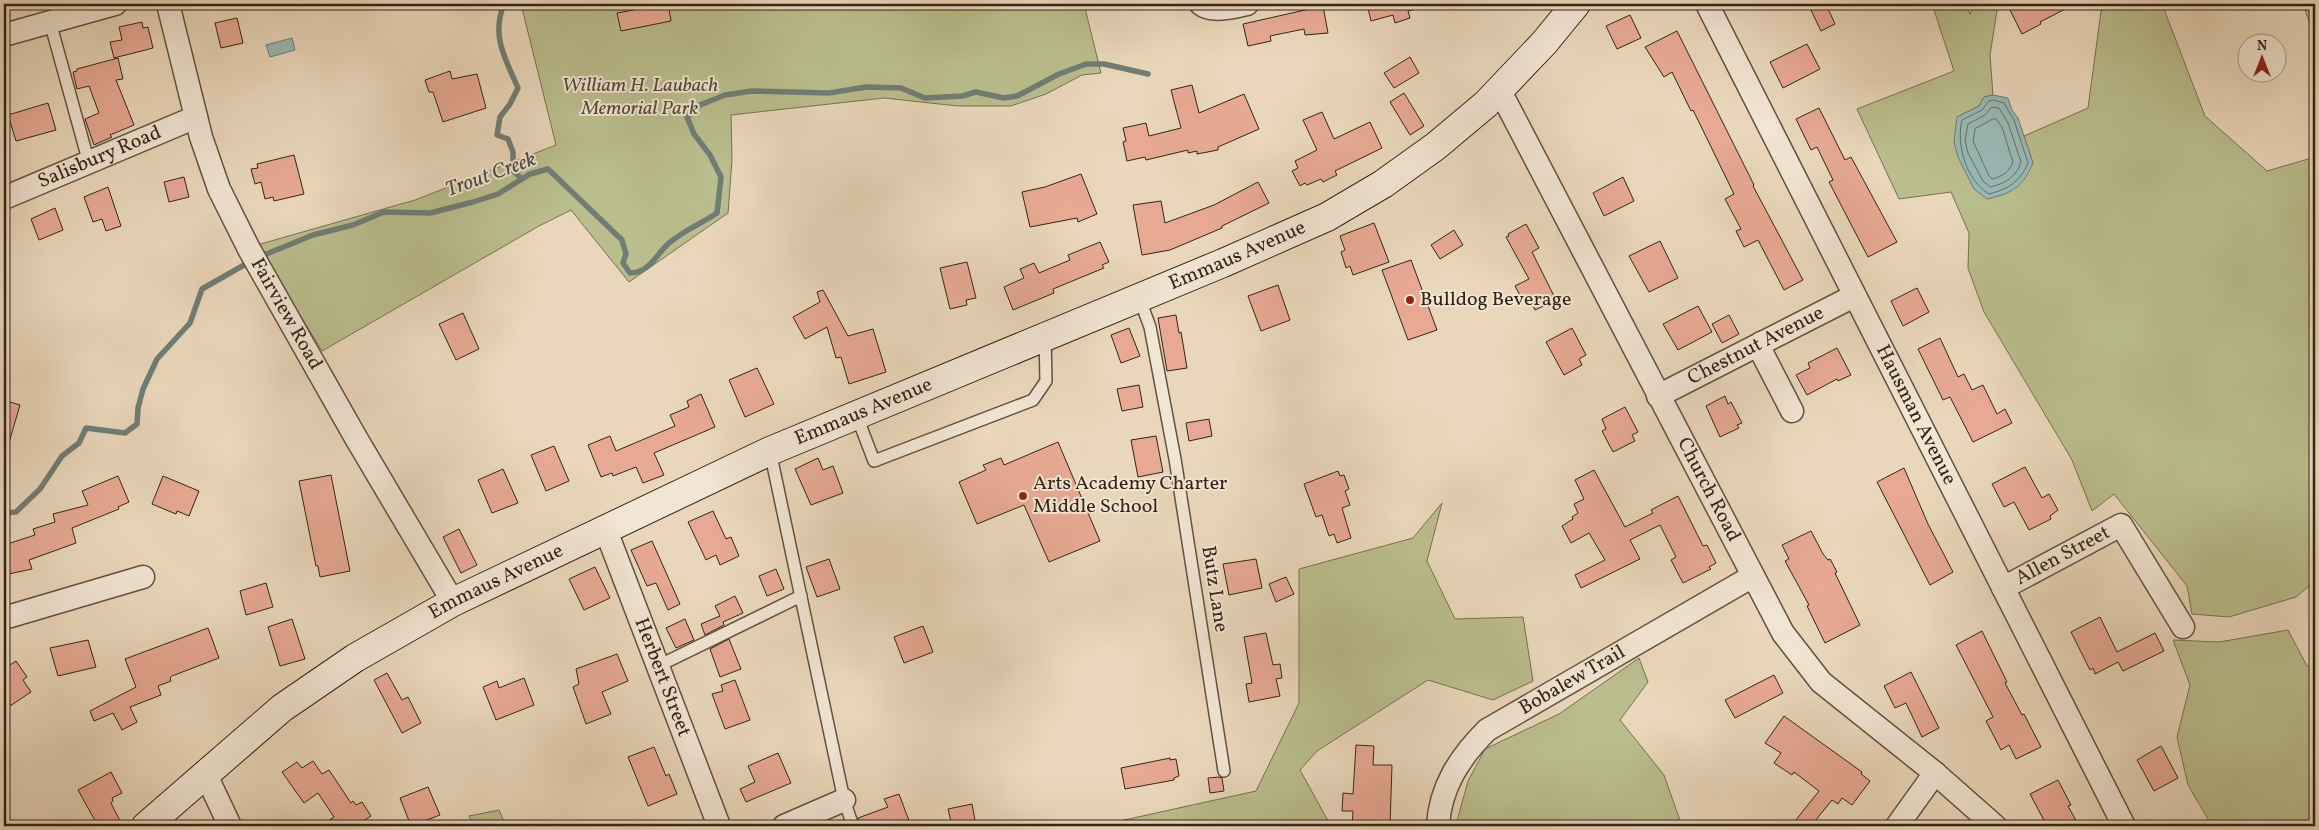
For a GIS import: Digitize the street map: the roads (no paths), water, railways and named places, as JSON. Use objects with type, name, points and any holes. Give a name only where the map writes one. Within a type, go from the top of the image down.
[{"type":"main road","name":"Emmaus Avenue","points":[[153,824],[282,708],[330,673],[453,602],[770,451],[1327,217],[1383,184],[1436,146],[1500,91],[1544,43],[1576,4]]},
{"type":"street","points":[[4,35],[115,4]]},
{"type":"street","name":"Fairview Road","points":[[168,4],[196,117],[219,189],[254,258],[356,438],[453,602]]},
{"type":"street","points":[[1202,5],[1222,8],[1247,4]]},
{"type":"street","name":"Hausman Avenue","points":[[1707,4],[2124,826]]},
{"type":"street","name":"Church Road","points":[[1500,91],[1783,633],[1821,682],[1935,773],[1995,826]]},
{"type":"street","name":"Salisbury Road","points":[[4,198],[196,117]]},
{"type":"street","name":"Chestnut Avenue","points":[[1658,396],[1854,296]]},
{"type":"street","points":[[1761,342],[1762,353],[1792,411]]},
{"type":"street","name":"Allen Street","points":[[2003,588],[2121,525],[2183,627]]},
{"type":"street","name":"Herbert Street","points":[[605,528],[719,826]]},
{"type":"street","name":"Bobalew Trail","points":[[1438,826],[1445,791],[1455,768],[1469,748],[1486,730],[1752,576]]},
{"type":"street","points":[[4,618],[143,577]]},
{"type":"street","points":[[1897,826],[1935,773]]},
{"type":"street","points":[[206,775],[230,826]]},
{"type":"street","points":[[784,826],[844,800]]},
{"type":"lane","points":[[50,22],[89,163]]},
{"type":"lane","name":"Butz Lane","points":[[1139,297],[1150,327],[1176,459],[1224,771]]},
{"type":"lane","points":[[856,414],[874,462],[1033,400],[1046,380],[1045,336]]},
{"type":"lane","points":[[770,451],[844,800],[853,826]]},
{"type":"lane","points":[[658,666],[801,596]]},
{"type":"water","points":[[292,38],[295,50],[270,57],[266,45]]},
{"type":"water","points":[[1993,95],[2008,98],[2012,110],[2018,118],[2033,163],[2025,178],[2016,188],[1987,199],[1974,189],[1958,157],[1954,142],[1957,117],[1979,106],[1984,97]]},
{"type":"waterway","points":[[504,4],[500,16],[499,37],[504,57],[518,88],[510,104],[500,117],[497,135],[508,139],[513,152],[513,171],[522,179]]},
{"type":"waterway","name":"Trout Creek","points":[[259,257],[313,235],[353,225],[384,212],[430,213],[473,202],[498,194],[530,174],[548,169],[622,240],[626,254],[623,263],[630,273],[636,272],[651,264],[666,246],[678,236],[717,213],[721,177],[710,155],[694,134],[687,117],[700,105],[725,95],[752,91],[829,93],[866,87],[901,88],[925,98],[962,96],[976,92],[1004,98],[1017,96],[1059,74],[1086,64],[1104,64],[1148,74]]},
{"type":"waterway","name":"Trout Creek","points":[[4,513],[16,512],[40,489],[62,456],[79,443],[86,428],[125,433],[137,424],[138,408],[143,389],[157,359],[190,323],[202,289],[251,261]]},
{"type":"place","name":"Bulldog Beverage","points":[[1410,300]]},
{"type":"place","name":"Arts Academy Charter Middle School","points":[[1023,496]]},
{"type":"park label","name":"William H. Laubach Memorial Park","points":[[640,98]]}]
